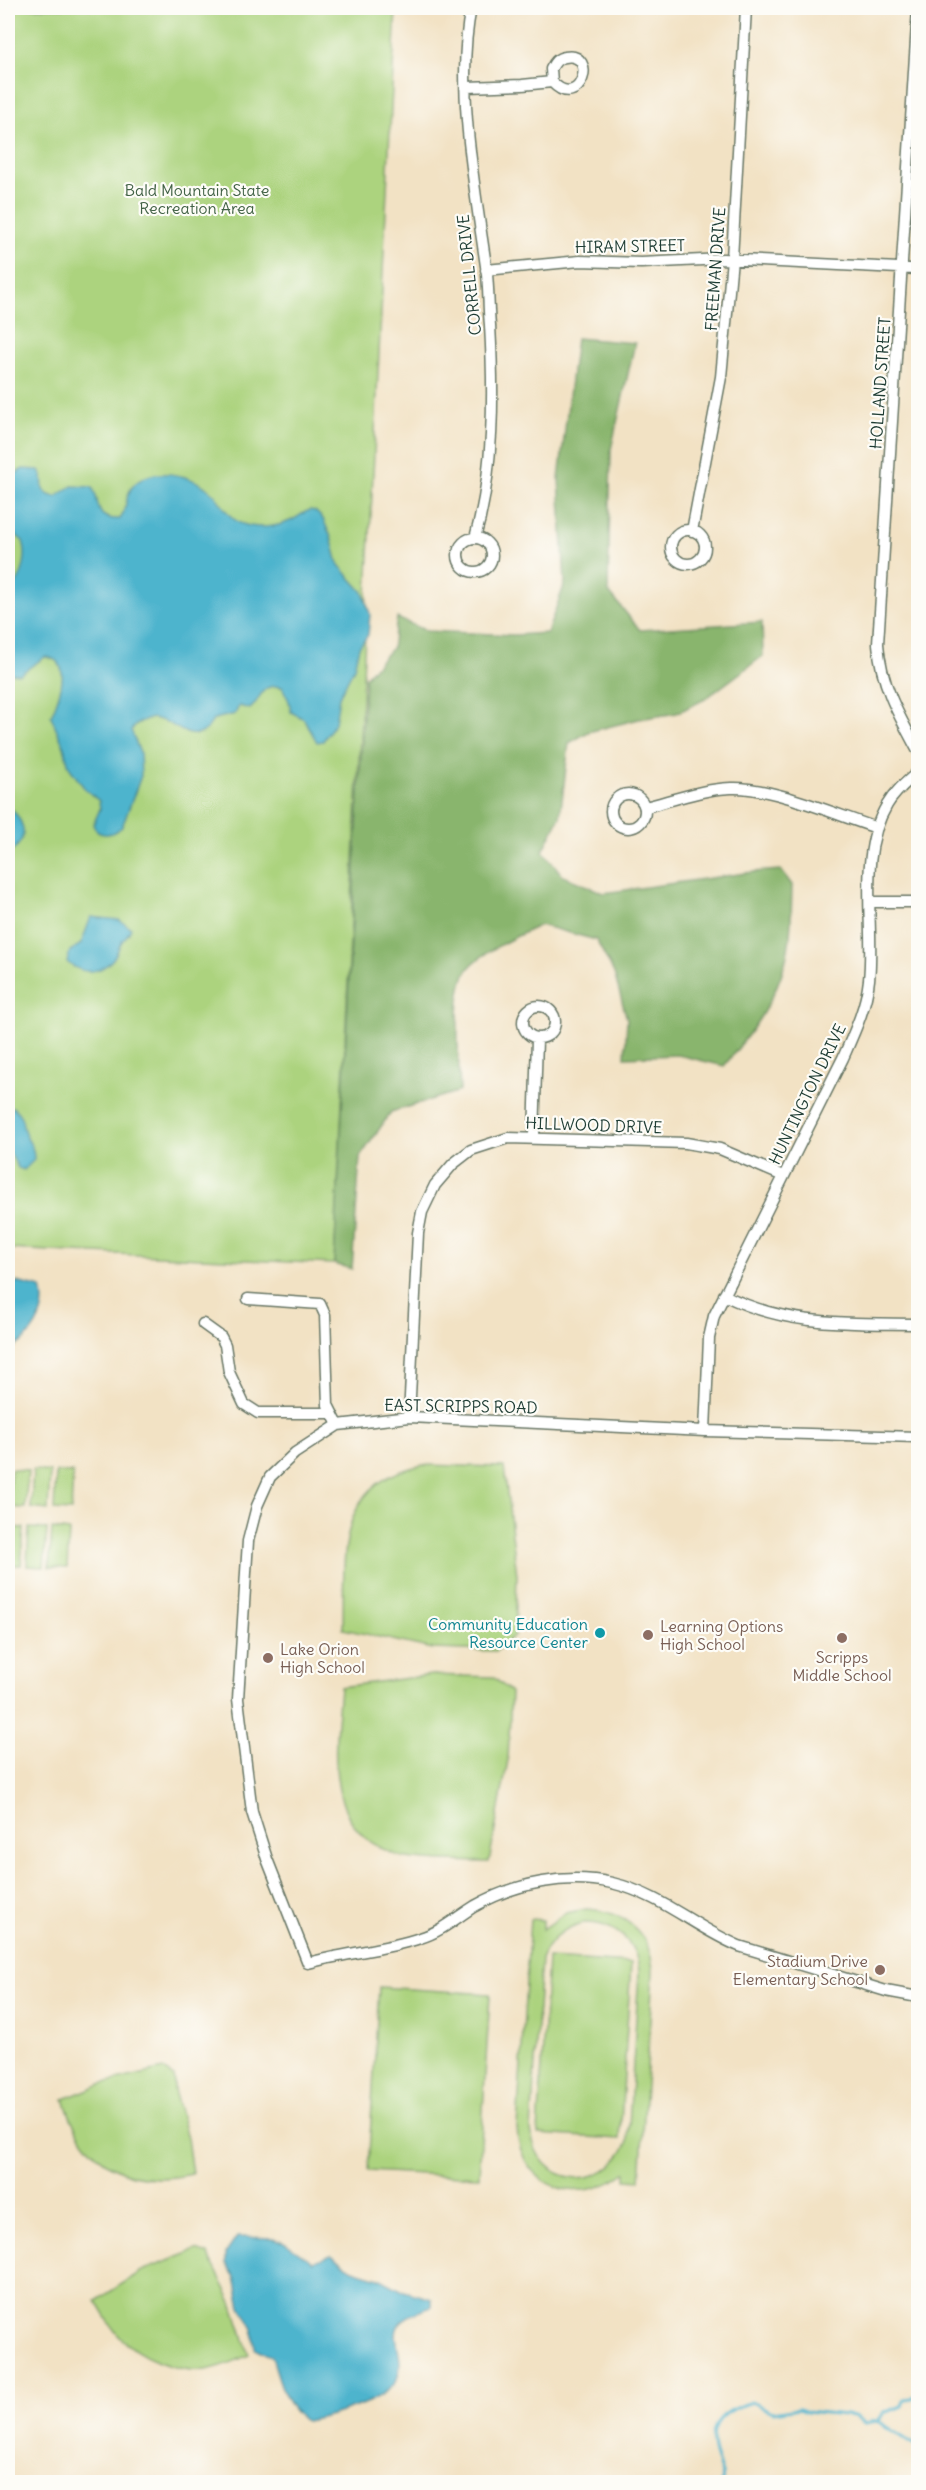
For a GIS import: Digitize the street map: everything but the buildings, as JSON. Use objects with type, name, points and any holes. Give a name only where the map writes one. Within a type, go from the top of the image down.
[{"type":"street","name":"CORRELL DRIVE","points":[[471,8],[466,48],[467,87],[473,171],[486,270],[493,377],[483,504],[475,538]]},
{"type":"street","name":"FREEMAN DRIVE","points":[[692,531],[721,377],[732,259],[746,8]]},
{"type":"street","name":"HOLLAND STREET","points":[[918,8],[878,644],[879,663],[889,697],[918,751]]},
{"type":"street","points":[[467,87],[552,82]]},
{"type":"street","name":"HIRAM STREET","points":[[486,270],[580,261],[641,263],[701,259],[918,269]]},
{"type":"street","name":"HUNTINGTON DRIVE","points":[[705,1431],[709,1338],[714,1316],[859,1022],[869,979],[872,846],[887,804],[897,790],[918,772]]},
{"type":"street","points":[[646,807],[714,789],[749,789],[771,793],[877,828]]},
{"type":"street","points":[[870,902],[918,902]]},
{"type":"street","points":[[534,1137],[537,1039]]},
{"type":"street","name":"HILLWOOD DRIVE","points":[[409,1418],[418,1233],[422,1212],[435,1185],[453,1164],[471,1150],[508,1138],[534,1137],[686,1143],[720,1149],[783,1176]]},
{"type":"street","points":[[724,1295],[763,1312],[799,1320],[918,1324]]},
{"type":"street","points":[[248,1299],[321,1304],[325,1315],[328,1405],[338,1425]]},
{"type":"street","points":[[203,1324],[221,1336],[225,1345],[228,1372],[244,1404],[258,1413],[332,1413]]},
{"type":"street","name":"EAST SCRIPPS ROAD","points":[[918,1437],[705,1431],[409,1418],[338,1425],[295,1453],[270,1478],[257,1506],[248,1541],[238,1699],[252,1812],[267,1859],[308,1963],[421,1938],[491,1898],[534,1884],[561,1879],[586,1879],[612,1883],[654,1897],[684,1913],[716,1936],[739,1946],[886,1991],[918,1997]]},
{"type":"green space","name":"Bald Mountain State Recreation Area","points":[[8,8],[396,8],[334,1264],[8,1249]]},
{"type":"green space","points":[[576,338],[635,343],[611,449],[608,591],[640,630],[762,622],[763,656],[705,699],[677,713],[639,719],[588,732],[569,743],[560,817],[543,851],[563,876],[604,893],[781,870],[792,885],[791,925],[787,954],[780,978],[768,1005],[724,1066],[678,1055],[625,1057],[627,1019],[614,973],[596,940],[540,925],[483,956],[469,968],[460,992],[458,1045],[460,1091],[391,1112],[360,1157],[352,1269],[334,1264],[365,677],[392,648],[397,618],[427,631],[514,635],[547,633],[565,583],[559,479]]},
{"type":"green space","points":[[423,1465],[504,1467],[517,1575],[515,1635],[496,1651],[433,1649],[343,1629],[345,1550],[350,1526],[359,1505],[373,1488],[394,1474]]},
{"type":"green space","points":[[11,1469],[28,1470],[25,1508],[8,1507]]},
{"type":"green space","points":[[33,1470],[50,1472],[48,1510],[31,1508]]},
{"type":"green space","points":[[56,1472],[73,1473],[71,1511],[54,1510]]},
{"type":"green space","points":[[8,1527],[24,1528],[21,1565],[8,1565]]},
{"type":"green space","points":[[29,1528],[47,1529],[44,1567],[27,1566]]},
{"type":"green space","points":[[52,1529],[69,1531],[67,1568],[49,1567]]},
{"type":"green space","points":[[432,1675],[493,1677],[511,1692],[508,1760],[489,1862],[427,1860],[394,1854],[362,1835],[349,1818],[341,1798],[336,1754],[340,1687]]},
{"type":"green space","points":[[586,1909],[612,1914],[623,1919],[641,1935],[651,1958],[653,1972],[640,2181],[626,2180],[626,2172],[609,2183],[590,2189],[573,2190],[556,2187],[541,2179],[529,2166],[521,2149],[517,2128],[530,1919],[543,1920],[543,1929],[566,1913]],"holes":[[[583,1923],[614,1930],[622,1936],[629,1943],[638,1962],[628,2141],[618,2158],[604,2170],[589,2177],[573,2178],[558,2173],[545,2164],[536,2149],[531,2130],[541,1959],[548,1946],[563,1931]]]},
{"type":"green space","points":[[548,1958],[631,1963],[620,2139],[538,2134]]},
{"type":"green space","points":[[379,1987],[490,1994],[479,2177],[368,2171]]},
{"type":"green space","points":[[163,2069],[174,2077],[174,2090],[187,2138],[192,2174],[169,2178],[147,2177],[111,2166],[83,2139],[72,2121],[64,2099],[104,2083]]},
{"type":"green space","points":[[196,2250],[208,2254],[232,2302],[249,2355],[205,2370],[170,2366],[137,2351],[116,2332],[96,2301],[142,2271]]},
{"type":"water","points":[[23,469],[39,470],[42,475],[43,490],[56,497],[72,486],[92,487],[101,514],[111,519],[120,519],[133,486],[141,479],[160,474],[182,476],[201,484],[213,494],[235,520],[246,525],[265,527],[278,525],[310,510],[315,511],[323,519],[331,537],[338,564],[363,592],[370,614],[368,635],[359,647],[354,668],[339,697],[335,723],[323,741],[317,742],[304,719],[291,712],[289,701],[282,687],[275,686],[265,689],[250,709],[239,706],[235,714],[214,719],[201,733],[185,732],[169,723],[151,718],[141,721],[131,730],[140,753],[141,776],[122,827],[106,834],[99,832],[93,825],[100,809],[99,801],[85,789],[69,767],[64,747],[51,716],[62,681],[60,665],[54,659],[45,657],[20,674],[8,673],[8,591],[21,575],[25,554],[23,541],[8,529],[8,478]]},
{"type":"water","points":[[8,810],[13,810],[22,823],[23,834],[19,844],[8,855]]},
{"type":"water","points":[[91,917],[119,920],[131,928],[115,956],[107,965],[96,970],[84,971],[67,962],[70,951],[81,944]]},
{"type":"water","points":[[13,1107],[22,1119],[25,1134],[34,1153],[34,1160],[24,1170],[18,1168],[8,1149],[8,1109]]},
{"type":"water","points":[[8,1280],[41,1288],[43,1298],[36,1325],[24,1340],[8,1351]]},
{"type":"water","points":[[237,2237],[274,2238],[284,2242],[313,2262],[331,2255],[356,2271],[379,2278],[401,2290],[432,2299],[432,2307],[413,2314],[402,2321],[397,2328],[400,2366],[397,2379],[392,2387],[370,2401],[342,2412],[305,2421],[298,2415],[287,2400],[272,2357],[255,2348],[253,2329],[241,2307],[235,2277],[226,2263],[226,2253]]},
{"type":"waterway","points":[[877,2421],[884,2413],[902,2406],[904,2400],[912,2399],[918,2394]]},
{"type":"waterway","points":[[722,2482],[722,2473],[714,2448],[714,2430],[723,2416],[751,2402],[773,2412],[799,2408],[807,2411],[854,2416],[865,2423],[877,2421],[918,2447]]},
{"type":"place","name":"Community Education Resource Center","points":[[600,1633]]},
{"type":"place","name":"Learning Options High School","points":[[648,1635]]},
{"type":"place","name":"Scripps Middle School","points":[[842,1638]]},
{"type":"place","name":"Lake Orion High School","points":[[268,1658]]},
{"type":"place","name":"Stadium Drive Elementary School","points":[[880,1970]]}]
